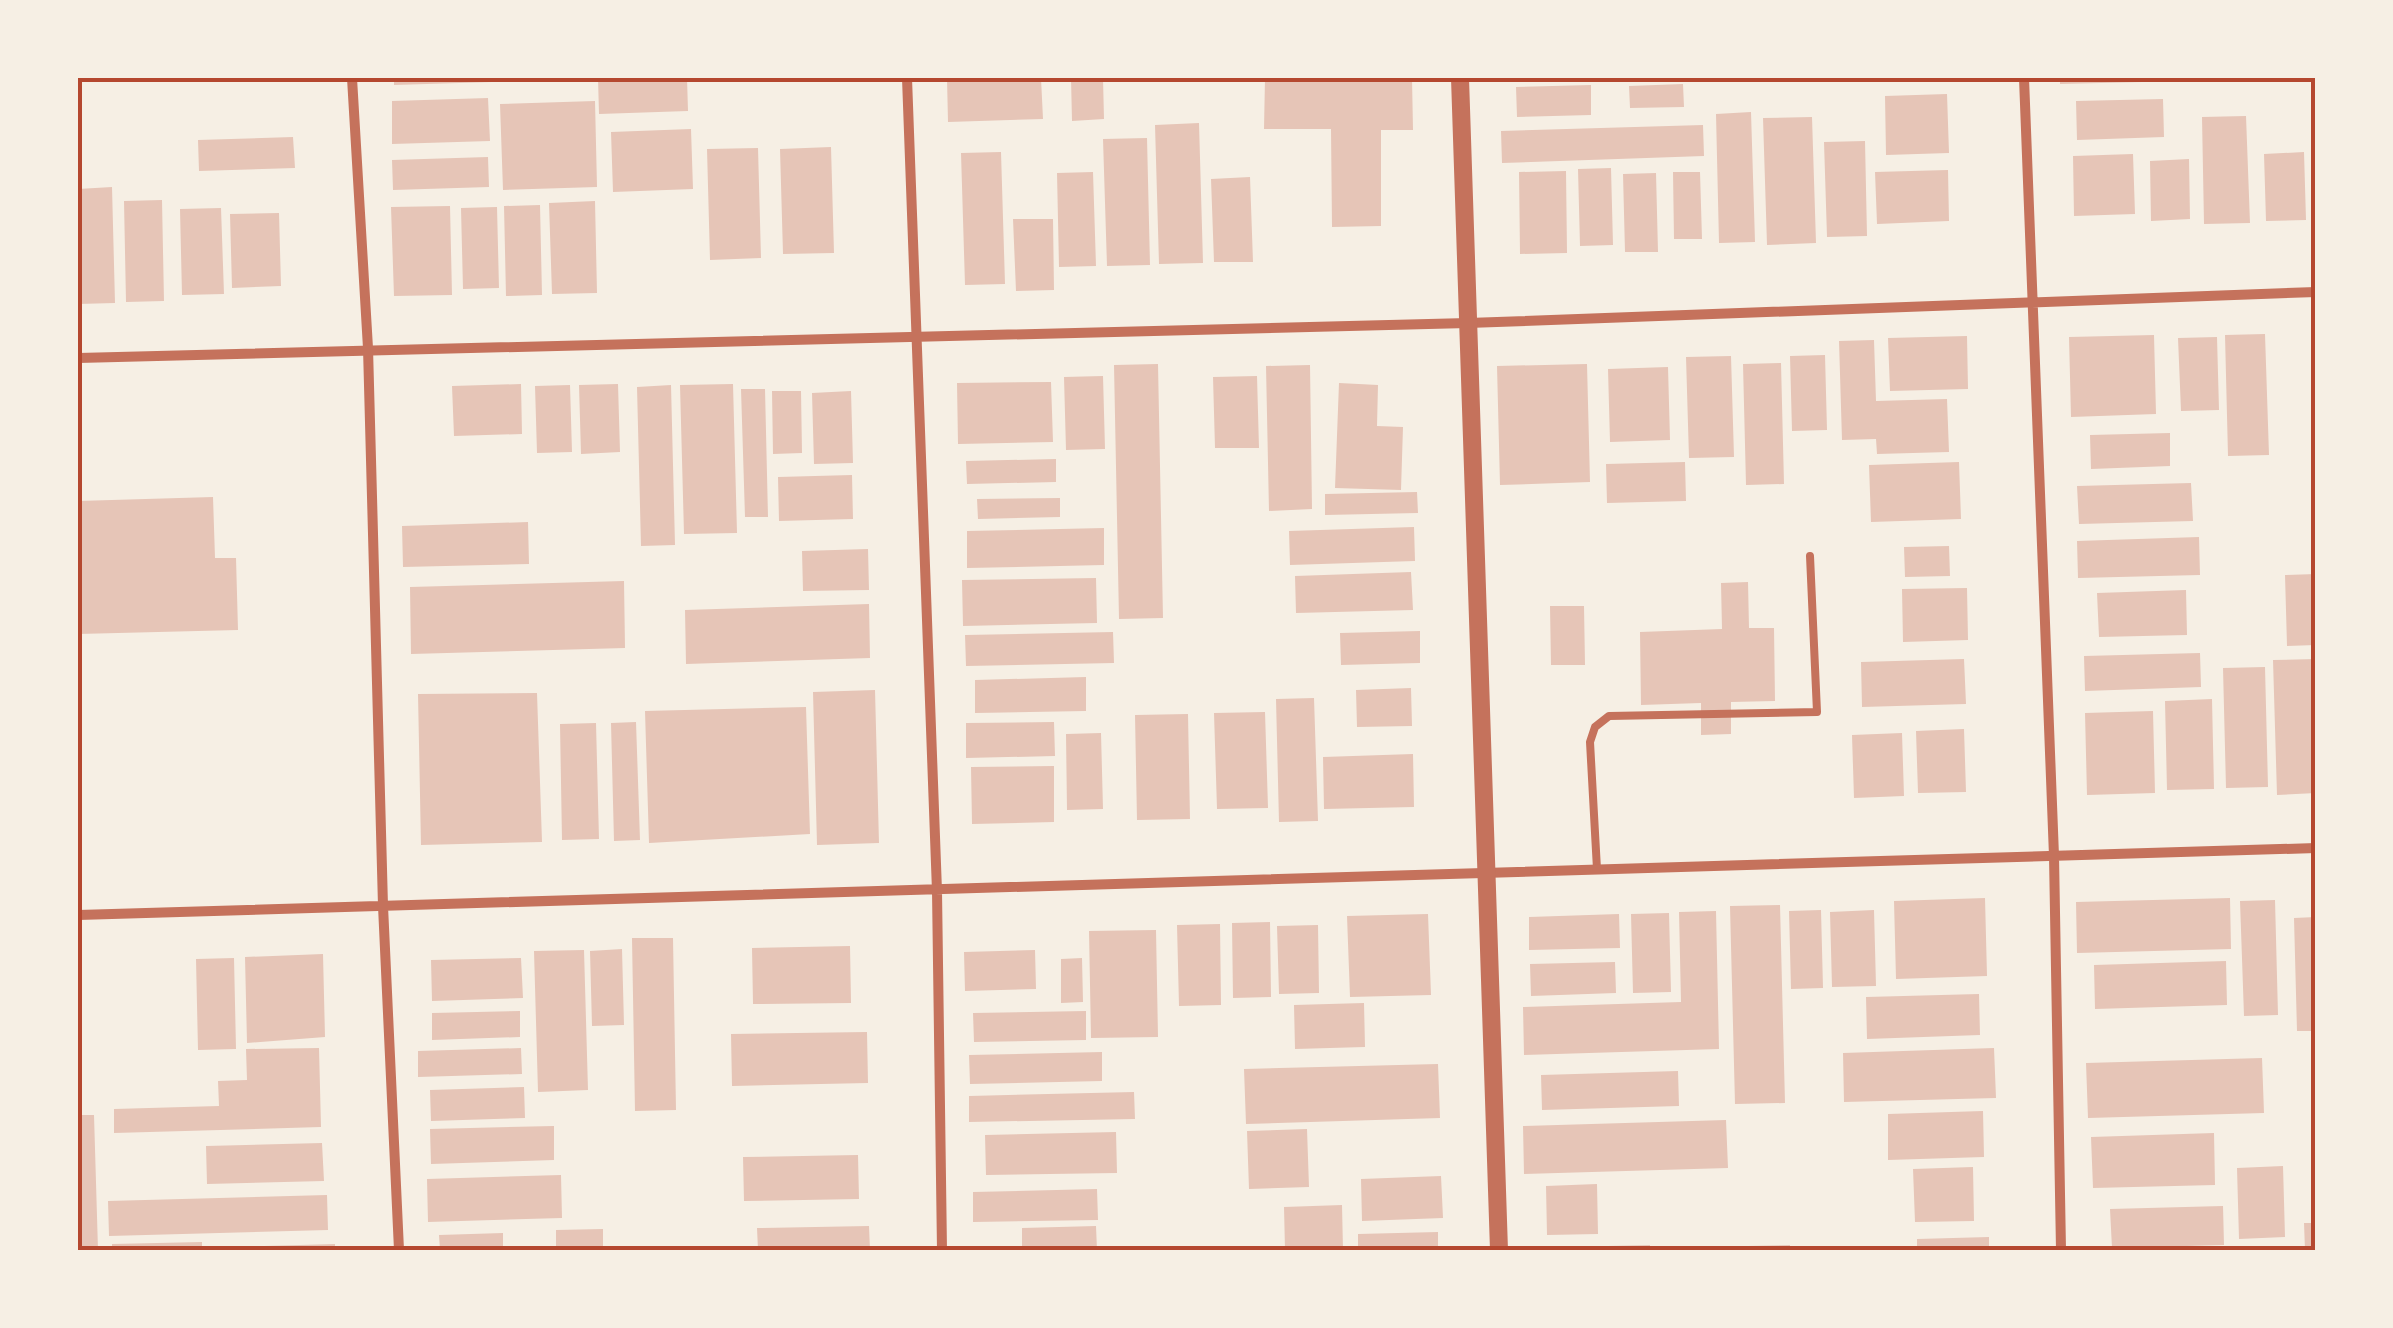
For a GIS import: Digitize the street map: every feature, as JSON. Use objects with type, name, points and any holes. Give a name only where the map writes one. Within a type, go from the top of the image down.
[{"type":"street","points":[[352,78],[368,348],[382,906],[399,1250]]},
{"type":"street","points":[[907,78],[936,891],[942,1250]]},
{"type":"street","points":[[1460,78],[1499,1250]]},
{"type":"street","points":[[2024,78],[2054,856],[2061,1250]]},
{"type":"street","points":[[78,358],[1468,323],[2316,292]]},
{"type":"street","points":[[78,915],[2316,848]]},
{"type":"lane","points":[[1596,869],[1590,742],[1596,727],[1610,716],[1817,712],[1810,556]]},
{"type":"building","points":[[394,78],[492,78],[492,82],[394,85]]},
{"type":"building","points":[[598,78],[687,78],[688,111],[599,114]]},
{"type":"building","points":[[947,78],[1041,78],[1043,119],[948,122]]},
{"type":"building","points":[[1071,78],[1103,78],[1104,119],[1072,121]]},
{"type":"building","points":[[1265,78],[1412,78],[1413,130],[1381,130],[1381,226],[1332,227],[1331,129],[1264,129]]},
{"type":"building","points":[[2060,78],[2183,78],[2183,81],[2060,84]]},
{"type":"building","points":[[1683,84],[1684,107],[1630,108],[1629,86]]},
{"type":"building","points":[[1591,85],[1591,115],[1517,117],[1516,87]]},
{"type":"building","points":[[1947,94],[1949,153],[1886,155],[1885,96]]},
{"type":"building","points":[[488,98],[490,141],[392,144],[392,101]]},
{"type":"building","points":[[2163,99],[2164,137],[2077,140],[2076,101]]},
{"type":"building","points":[[595,101],[597,187],[503,190],[500,104]]},
{"type":"building","points":[[1751,112],[1755,242],[1719,243],[1716,114]]},
{"type":"building","points":[[2246,116],[2250,223],[2204,224],[2202,117]]},
{"type":"building","points":[[1812,117],[1816,243],[1767,245],[1763,118]]},
{"type":"building","points":[[1199,123],[1203,263],[1159,264],[1155,125]]},
{"type":"building","points":[[1703,125],[1704,156],[1502,163],[1501,131]]},
{"type":"building","points":[[691,129],[693,189],[613,192],[611,132]]},
{"type":"building","points":[[293,137],[295,168],[199,171],[198,140]]},
{"type":"building","points":[[1147,138],[1150,265],[1107,266],[1103,139]]},
{"type":"building","points":[[1865,141],[1867,236],[1827,237],[1824,142]]},
{"type":"building","points":[[831,147],[834,253],[783,254],[780,149]]},
{"type":"building","points":[[758,148],[761,258],[710,260],[707,149]]},
{"type":"building","points":[[1001,152],[1005,284],[965,285],[961,153]]},
{"type":"building","points":[[2304,152],[2306,220],[2266,221],[2264,154]]},
{"type":"building","points":[[2133,154],[2135,214],[2074,216],[2073,156]]},
{"type":"building","points":[[488,157],[489,187],[393,190],[392,160]]},
{"type":"building","points":[[2189,159],[2190,219],[2151,221],[2150,161]]},
{"type":"building","points":[[1611,168],[1613,245],[1580,246],[1578,169]]},
{"type":"building","points":[[1948,170],[1949,221],[1877,224],[1875,172]]},
{"type":"building","points":[[1566,171],[1567,253],[1520,254],[1519,172]]},
{"type":"building","points":[[1093,172],[1096,266],[1059,267],[1057,173]]},
{"type":"building","points":[[1673,172],[1700,172],[1702,239],[1674,239]]},
{"type":"building","points":[[1656,173],[1658,252],[1625,252],[1623,174]]},
{"type":"building","points":[[1250,177],[1253,262],[1214,262],[1211,179]]},
{"type":"building","points":[[112,187],[115,303],[78,304],[78,189]]},
{"type":"building","points":[[162,200],[164,301],[126,302],[124,201]]},
{"type":"building","points":[[595,201],[597,293],[552,294],[549,203]]},
{"type":"building","points":[[540,205],[542,295],[506,296],[504,206]]},
{"type":"building","points":[[450,206],[452,295],[394,296],[391,207]]},
{"type":"building","points":[[497,207],[499,288],[463,289],[461,208]]},
{"type":"building","points":[[221,208],[224,294],[182,295],[180,209]]},
{"type":"building","points":[[279,213],[281,286],[232,288],[230,214]]},
{"type":"building","points":[[1013,219],[1053,219],[1054,290],[1016,291]]},
{"type":"building","points":[[2265,334],[2269,455],[2228,456],[2225,335]]},
{"type":"building","points":[[2154,335],[2156,414],[2071,417],[2069,337]]},
{"type":"building","points":[[1967,336],[1968,389],[1890,391],[1888,338]]},
{"type":"building","points":[[2217,337],[2219,410],[2181,411],[2178,338]]},
{"type":"building","points":[[1874,340],[1876,401],[1947,399],[1949,452],[1877,454],[1876,439],[1842,440],[1839,341]]},
{"type":"building","points":[[1825,355],[1827,430],[1792,431],[1790,356]]},
{"type":"building","points":[[1731,356],[1734,457],[1689,458],[1686,357]]},
{"type":"building","points":[[1781,363],[1784,484],[1746,485],[1743,364]]},
{"type":"building","points":[[1158,364],[1163,618],[1119,619],[1114,365]]},
{"type":"building","points":[[1587,364],[1590,482],[1500,485],[1497,366]]},
{"type":"building","points":[[1310,365],[1312,509],[1269,511],[1266,366]]},
{"type":"building","points":[[1668,367],[1670,440],[1610,442],[1608,369]]},
{"type":"building","points":[[1103,376],[1105,449],[1066,450],[1064,377]]},
{"type":"building","points":[[1257,376],[1259,448],[1215,448],[1213,377]]},
{"type":"building","points":[[1051,382],[1053,442],[958,444],[957,383]]},
{"type":"building","points":[[1339,383],[1378,385],[1377,426],[1403,427],[1401,490],[1335,488]]},
{"type":"building","points":[[521,384],[522,434],[454,436],[452,386]]},
{"type":"building","points":[[618,384],[620,452],[581,454],[579,385]]},
{"type":"building","points":[[733,384],[737,533],[684,534],[680,385]]},
{"type":"building","points":[[570,385],[572,452],[537,453],[535,386]]},
{"type":"building","points":[[671,385],[675,545],[641,546],[637,387]]},
{"type":"building","points":[[741,389],[765,389],[768,517],[745,517]]},
{"type":"building","points":[[772,391],[801,391],[802,453],[773,454]]},
{"type":"building","points":[[851,391],[853,463],[814,464],[812,393]]},
{"type":"building","points":[[2170,433],[2170,466],[2091,469],[2090,435]]},
{"type":"building","points":[[1056,459],[1056,482],[967,484],[966,461]]},
{"type":"building","points":[[1685,462],[1686,501],[1607,503],[1606,464]]},
{"type":"building","points":[[1959,462],[1961,519],[1871,522],[1869,465]]},
{"type":"building","points":[[852,475],[853,519],[779,521],[778,477]]},
{"type":"building","points":[[2191,483],[2193,521],[2079,524],[2077,486]]},
{"type":"building","points":[[1417,492],[1418,513],[1325,515],[1325,494]]},
{"type":"building","points":[[213,497],[215,558],[236,558],[238,630],[78,634],[78,501]]},
{"type":"building","points":[[1060,498],[1060,517],[978,519],[977,499]]},
{"type":"building","points":[[528,522],[529,564],[403,567],[402,526]]},
{"type":"building","points":[[1414,527],[1415,561],[1290,565],[1289,531]]},
{"type":"building","points":[[1104,528],[1104,565],[967,568],[967,531]]},
{"type":"building","points":[[2199,537],[2200,575],[2078,578],[2077,541]]},
{"type":"building","points":[[1949,546],[1950,576],[1905,577],[1904,547]]},
{"type":"building","points":[[868,549],[869,590],[803,591],[802,551]]},
{"type":"building","points":[[1411,572],[1413,610],[1296,613],[1295,576]]},
{"type":"building","points":[[2316,574],[2316,645],[2287,646],[2285,575]]},
{"type":"building","points":[[1096,578],[1097,623],[963,626],[962,580]]},
{"type":"building","points":[[624,581],[625,648],[411,654],[410,587]]},
{"type":"building","points":[[1748,582],[1749,628],[1774,628],[1775,701],[1731,702],[1731,734],[1701,735],[1701,703],[1641,705],[1640,632],[1722,629],[1721,583]]},
{"type":"building","points":[[1967,588],[1968,640],[1903,642],[1902,589]]},
{"type":"building","points":[[2186,590],[2187,635],[2099,637],[2097,593]]},
{"type":"building","points":[[869,604],[870,658],[686,664],[685,610]]},
{"type":"building","points":[[1550,606],[1584,606],[1585,665],[1551,665]]},
{"type":"building","points":[[1420,631],[1420,663],[1341,665],[1340,633]]},
{"type":"building","points":[[1113,632],[1114,663],[966,666],[965,635]]},
{"type":"building","points":[[2200,653],[2201,687],[2085,691],[2084,656]]},
{"type":"building","points":[[1964,659],[1966,704],[1862,707],[1861,662]]},
{"type":"building","points":[[2316,659],[2316,793],[2277,795],[2273,660]]},
{"type":"building","points":[[2265,667],[2268,787],[2226,788],[2223,668]]},
{"type":"building","points":[[1086,677],[1086,711],[975,713],[975,680]]},
{"type":"building","points":[[1411,688],[1412,726],[1357,727],[1356,690]]},
{"type":"building","points":[[875,690],[879,843],[817,845],[813,692]]},
{"type":"building","points":[[537,693],[542,842],[421,845],[418,694]]},
{"type":"building","points":[[1314,698],[1318,821],[1279,822],[1276,699]]},
{"type":"building","points":[[2212,699],[2214,789],[2167,790],[2165,701]]},
{"type":"building","points":[[806,707],[810,834],[649,843],[645,711]]},
{"type":"building","points":[[2153,711],[2155,793],[2087,795],[2085,713]]},
{"type":"building","points":[[1265,712],[1268,808],[1217,809],[1214,713]]},
{"type":"building","points":[[1188,714],[1190,819],[1137,820],[1135,715]]},
{"type":"building","points":[[636,722],[640,840],[614,841],[611,723]]},
{"type":"building","points":[[1054,722],[1055,756],[966,758],[966,723]]},
{"type":"building","points":[[596,723],[599,839],[562,840],[560,724]]},
{"type":"building","points":[[1964,729],[1966,792],[1918,793],[1916,731]]},
{"type":"building","points":[[1101,733],[1103,809],[1067,810],[1066,734]]},
{"type":"building","points":[[1902,733],[1904,796],[1854,798],[1852,735]]},
{"type":"building","points":[[1413,754],[1414,807],[1324,809],[1323,757]]},
{"type":"building","points":[[1054,766],[1054,822],[972,824],[971,767]]},
{"type":"building","points":[[1985,898],[1987,976],[1896,979],[1894,901]]},
{"type":"building","points":[[2230,898],[2231,949],[2077,953],[2076,902]]},
{"type":"building","points":[[2275,900],[2278,1015],[2244,1016],[2240,901]]},
{"type":"building","points":[[1780,905],[1785,1103],[1735,1104],[1730,906]]},
{"type":"building","points":[[1821,910],[1823,988],[1791,989],[1789,911]]},
{"type":"building","points":[[1874,910],[1876,986],[1832,987],[1830,912]]},
{"type":"building","points":[[1716,911],[1719,1049],[1524,1055],[1523,1007],[1681,1002],[1679,912]]},
{"type":"building","points":[[1669,913],[1671,992],[1633,993],[1631,914]]},
{"type":"building","points":[[1428,914],[1431,995],[1350,997],[1347,916]]},
{"type":"building","points":[[1619,914],[1620,948],[1529,950],[1529,917]]},
{"type":"building","points":[[2316,917],[2316,1031],[2297,1031],[2294,918]]},
{"type":"building","points":[[1270,922],[1271,997],[1233,998],[1232,923]]},
{"type":"building","points":[[1220,924],[1221,1005],[1179,1006],[1177,925]]},
{"type":"building","points":[[1318,925],[1319,993],[1279,994],[1277,926]]},
{"type":"building","points":[[1156,930],[1158,1037],[1091,1038],[1089,931]]},
{"type":"building","points":[[632,938],[673,938],[676,1110],[635,1111]]},
{"type":"building","points":[[850,946],[851,1003],[753,1004],[752,948]]},
{"type":"building","points":[[622,949],[624,1025],[592,1026],[590,951]]},
{"type":"building","points":[[584,950],[588,1090],[538,1092],[534,951]]},
{"type":"building","points":[[1035,950],[1036,989],[965,991],[964,952]]},
{"type":"building","points":[[323,954],[325,1037],[247,1043],[245,957]]},
{"type":"building","points":[[234,958],[236,1049],[198,1050],[196,959]]},
{"type":"building","points":[[521,958],[523,998],[432,1001],[431,960]]},
{"type":"building","points":[[1082,958],[1083,1002],[1061,1003],[1061,959]]},
{"type":"building","points":[[2226,961],[2227,1005],[2095,1009],[2094,965]]},
{"type":"building","points":[[1615,962],[1616,993],[1531,996],[1530,964]]},
{"type":"building","points":[[1979,994],[1980,1035],[1867,1039],[1866,997]]},
{"type":"building","points":[[1364,1003],[1365,1047],[1295,1049],[1294,1005]]},
{"type":"building","points":[[520,1011],[520,1037],[432,1040],[432,1013]]},
{"type":"building","points":[[1086,1011],[1086,1040],[974,1042],[973,1013]]},
{"type":"building","points":[[867,1032],[868,1083],[732,1086],[731,1034]]},
{"type":"building","points":[[319,1048],[321,1127],[114,1133],[114,1109],[219,1106],[218,1081],[247,1080],[246,1049]]},
{"type":"building","points":[[521,1048],[522,1074],[418,1077],[418,1051]]},
{"type":"building","points":[[1994,1048],[1996,1098],[1844,1102],[1843,1053]]},
{"type":"building","points":[[1102,1052],[1102,1081],[970,1084],[969,1055]]},
{"type":"building","points":[[2262,1058],[2264,1113],[2088,1118],[2086,1063]]},
{"type":"building","points":[[1438,1064],[1440,1118],[1246,1124],[1244,1069]]},
{"type":"building","points":[[1678,1071],[1679,1106],[1542,1110],[1541,1075]]},
{"type":"building","points":[[524,1087],[525,1118],[431,1121],[430,1090]]},
{"type":"building","points":[[1134,1092],[1135,1119],[969,1122],[969,1096]]},
{"type":"building","points":[[1983,1111],[1984,1157],[1888,1160],[1888,1114]]},
{"type":"building","points":[[78,1115],[94,1115],[98,1250],[78,1250]]},
{"type":"building","points":[[1726,1120],[1728,1168],[1524,1174],[1523,1126]]},
{"type":"building","points":[[554,1126],[554,1160],[431,1164],[430,1129]]},
{"type":"building","points":[[1307,1129],[1309,1187],[1249,1189],[1247,1131]]},
{"type":"building","points":[[1116,1132],[1117,1173],[986,1175],[985,1135]]},
{"type":"building","points":[[2214,1133],[2215,1185],[2093,1188],[2091,1137]]},
{"type":"building","points":[[322,1143],[324,1181],[207,1184],[206,1146]]},
{"type":"building","points":[[858,1155],[859,1199],[744,1201],[743,1157]]},
{"type":"building","points":[[2283,1166],[2285,1237],[2239,1239],[2237,1168]]},
{"type":"building","points":[[1973,1167],[1974,1221],[1915,1222],[1913,1169]]},
{"type":"building","points":[[561,1175],[562,1218],[428,1222],[427,1179]]},
{"type":"building","points":[[1441,1176],[1443,1218],[1362,1221],[1361,1179]]},
{"type":"building","points":[[1597,1184],[1598,1234],[1547,1235],[1546,1186]]},
{"type":"building","points":[[1097,1189],[1098,1220],[973,1222],[973,1192]]},
{"type":"building","points":[[327,1195],[328,1230],[109,1236],[108,1201]]},
{"type":"building","points":[[1342,1205],[1343,1250],[1285,1250],[1284,1207]]},
{"type":"building","points":[[2223,1206],[2224,1245],[2112,1248],[2110,1209]]},
{"type":"building","points":[[2304,1223],[2316,1223],[2316,1250],[2305,1250]]},
{"type":"building","points":[[869,1226],[870,1250],[758,1250],[757,1228]]},
{"type":"building","points":[[1096,1226],[1097,1250],[1022,1250],[1022,1228]]},
{"type":"building","points":[[603,1229],[603,1250],[556,1250],[556,1230]]},
{"type":"building","points":[[1438,1232],[1438,1250],[1358,1250],[1358,1234]]},
{"type":"building","points":[[503,1233],[503,1250],[440,1250],[439,1235]]},
{"type":"building","points":[[1989,1237],[1989,1250],[1917,1250],[1917,1239]]},
{"type":"building","points":[[202,1242],[202,1250],[112,1250],[112,1244]]},
{"type":"building","points":[[335,1244],[335,1250],[265,1250],[264,1246]]},
{"type":"building","points":[[1650,1245],[1650,1250],[1565,1250],[1565,1247]]},
{"type":"building","points":[[1790,1245],[1790,1250],[1748,1250],[1748,1246]]}]
